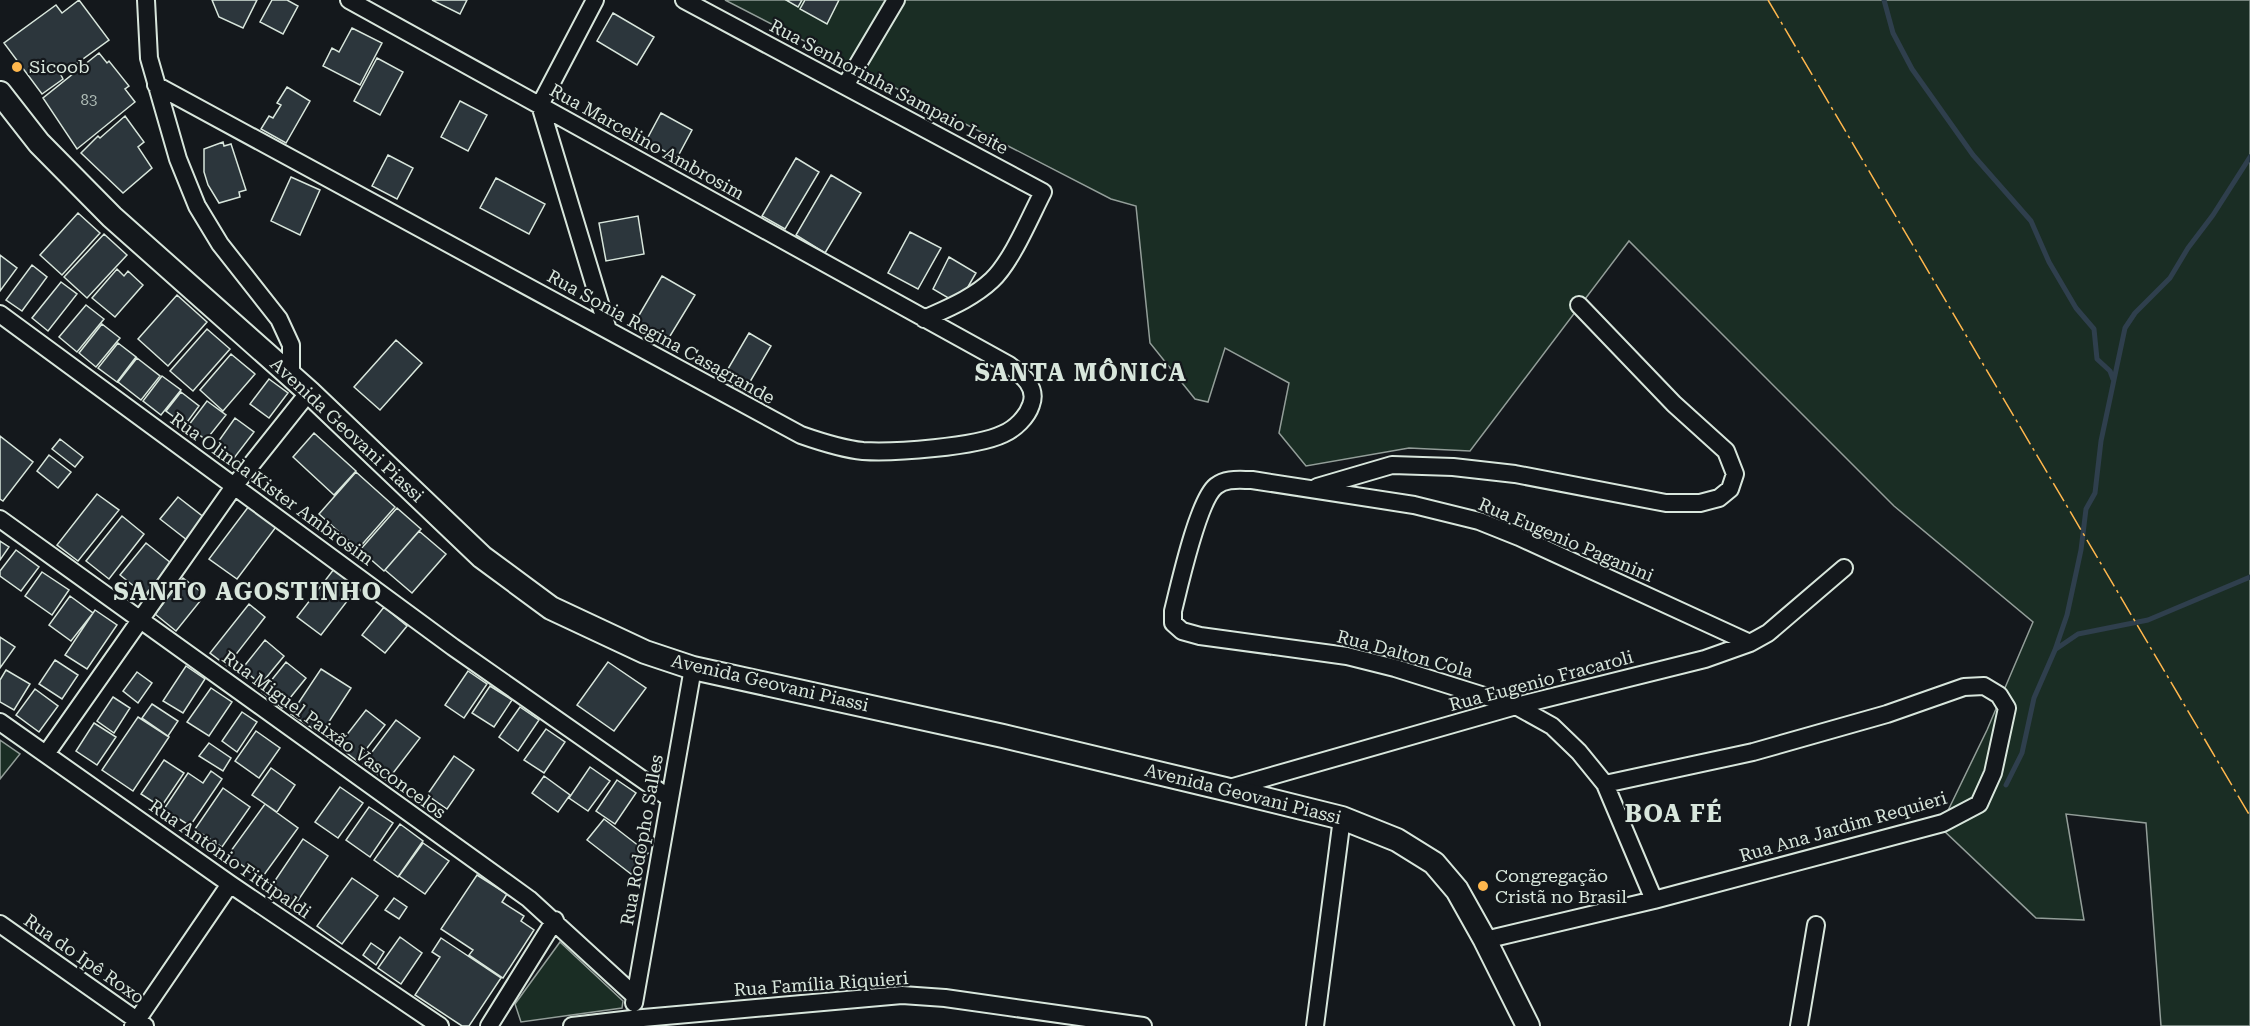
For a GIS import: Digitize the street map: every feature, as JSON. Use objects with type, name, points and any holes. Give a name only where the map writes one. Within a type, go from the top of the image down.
[{"type":"main road","name":"Avenida Geovani Piassi","points":[[0,93],[39,143],[112,217],[300,385],[482,557],[551,608],[645,652],[693,668],[1003,736],[1225,789],[1342,818],[1397,840],[1434,863],[1457,890],[1485,940],[1523,1022]]},
{"type":"street","points":[[46,754],[235,485],[300,385],[291,345],[279,319],[220,244],[197,206],[178,159],[149,58],[146,0]]},
{"type":"street","name":"Rua Marcelino Ambrosim","points":[[349,0],[924,319]]},
{"type":"street","points":[[595,0],[540,105],[608,330]]},
{"type":"street","name":"Rua Senhorinha Sampaio Leite","points":[[684,0],[1043,192],[1013,250],[993,278],[970,296],[924,319]]},
{"type":"street","points":[[845,86],[896,0]]},
{"type":"street","name":"Rua Sonia Regina Casagrande","points":[[156,86],[801,435],[830,445],[862,451],[889,451],[951,445],[984,441],[1005,434],[1021,422],[1033,398],[1032,389],[1023,375],[1009,365],[924,319]]},
{"type":"street","points":[[1313,488],[1392,465],[1453,467],[1515,474],[1666,503],[1700,503],[1719,498],[1730,489],[1735,474],[1726,451],[1674,404],[1579,305]]},
{"type":"street","name":"Rua Olinda Kister Ambrosim","points":[[0,314],[453,647],[669,798]]},
{"type":"street","name":"Rua Eugenio Paganini","points":[[1182,631],[1173,623],[1173,611],[1203,508],[1214,488],[1226,480],[1252,480],[1414,505],[1479,521],[1519,537],[1750,643]]},
{"type":"street","name":"Rua Miguel Paixão Vasconcelos","points":[[0,519],[530,899],[635,996]]},
{"type":"street","name":"Rua Eugenio Fracaroli","points":[[1225,789],[1516,706],[1705,659],[1750,643],[1768,633],[1844,568]]},
{"type":"street","name":"Rua Dalton Cola","points":[[1182,631],[1200,636],[1347,656],[1395,668],[1516,706],[1552,726],[1579,752],[1605,784],[1654,900]]},
{"type":"street","name":"Rua Rodopho Salles","points":[[632,1019],[693,668]]},
{"type":"street","name":"Rua Ana Jardim Requieri","points":[[1485,940],[1654,900],[1943,823],[1979,804],[1993,773],[2007,708],[1999,695],[1984,686],[1964,687],[1887,714],[1753,752],[1605,784]]},
{"type":"street","name":"Rua Antônio Fittipaldi","points":[[0,722],[230,884],[440,1026]]},
{"type":"street","points":[[1315,1026],[1342,818]]},
{"type":"street","points":[[139,1024],[230,884]]},
{"type":"street","points":[[489,1026],[555,920]]},
{"type":"street","name":"Rua do Ipê Roxo","points":[[0,924],[139,1024]]},
{"type":"street","points":[[1799,1026],[1816,925]]},
{"type":"street","name":"Rua Família Riquieri","points":[[573,1026],[902,995],[945,998],[1143,1026]]},
{"type":"green space","points":[[725,0],[2250,0],[2250,1026],[2161,1026],[2146,823],[2066,814],[2084,920],[2036,918],[1940,827],[1987,730],[2033,622],[1894,506],[1629,241],[1470,451],[1409,448],[1306,466],[1279,433],[1289,383],[1225,348],[1208,402],[1195,399],[1150,343],[1136,206],[1111,199]]},
{"type":"green space","points":[[0,740],[20,754],[0,779]]},
{"type":"green space","points":[[560,942],[623,1001],[622,1008],[521,1022],[515,1004]]},
{"type":"building","points":[[79,0],[109,40],[61,75],[63,79],[42,94],[4,43],[56,5],[62,13]]},
{"type":"building","points":[[212,0],[257,0],[243,28],[219,17]]},
{"type":"building","points":[[272,0],[287,0],[298,6],[283,34],[260,22]]},
{"type":"building","points":[[432,0],[467,0],[460,14]]},
{"type":"building","points":[[786,0],[802,0],[798,7]]},
{"type":"building","points":[[805,0],[839,0],[827,24],[800,9]]},
{"type":"building","points":[[613,13],[654,37],[637,65],[597,41]]},
{"type":"building","points":[[352,28],[382,43],[360,85],[323,66],[332,48],[339,52]]},
{"type":"building","points":[[99,53],[107,63],[109,61],[129,86],[125,89],[135,102],[77,149],[43,98]]},
{"type":"building","points":[[377,58],[403,72],[380,115],[354,101]]},
{"type":"building","points":[[287,87],[310,101],[286,143],[261,129],[269,116],[273,118],[281,105],[277,103]]},
{"type":"building","points":[[460,101],[487,115],[468,151],[441,137]]},
{"type":"building","points":[[661,113],[692,130],[677,158],[646,141]]},
{"type":"building","points":[[125,116],[144,142],[138,147],[152,168],[123,193],[81,153],[98,136],[100,138]]},
{"type":"building","points":[[223,142],[224,146],[231,144],[246,190],[239,192],[240,197],[219,203],[208,185],[204,172],[204,149]]},
{"type":"building","points":[[388,155],[413,168],[397,199],[372,186]]},
{"type":"building","points":[[796,158],[819,172],[785,229],[762,216]]},
{"type":"building","points":[[831,175],[861,193],[825,253],[796,235]]},
{"type":"building","points":[[291,177],[320,190],[300,235],[271,221]]},
{"type":"building","points":[[496,178],[545,204],[529,234],[480,208]]},
{"type":"building","points":[[78,213],[100,233],[62,275],[40,255]]},
{"type":"building","points":[[638,216],[644,254],[606,261],[599,223]]},
{"type":"building","points":[[910,232],[941,248],[918,289],[888,273]]},
{"type":"building","points":[[104,234],[127,255],[87,298],[64,277]]},
{"type":"building","points":[[0,255],[17,268],[0,291]]},
{"type":"building","points":[[949,257],[976,273],[965,292],[950,299],[933,289]]},
{"type":"building","points":[[32,265],[47,277],[22,311],[6,300]]},
{"type":"building","points":[[117,269],[124,276],[128,271],[143,285],[115,317],[92,298]]},
{"type":"building","points":[[662,276],[695,295],[667,341],[635,322]]},
{"type":"building","points":[[61,282],[77,294],[48,331],[32,318]]},
{"type":"building","points":[[177,295],[207,322],[168,366],[138,339]]},
{"type":"building","points":[[86,305],[104,319],[77,352],[59,337]]},
{"type":"building","points":[[102,324],[120,338],[96,367],[79,353]]},
{"type":"building","points":[[207,329],[230,349],[193,391],[170,371]]},
{"type":"building","points":[[749,333],[771,346],[744,392],[722,379]]},
{"type":"building","points":[[396,340],[422,363],[380,410],[354,387]]},
{"type":"building","points":[[118,343],[136,357],[117,382],[98,368]]},
{"type":"building","points":[[231,354],[255,374],[223,411],[200,390]]},
{"type":"building","points":[[137,358],[160,376],[141,400],[118,382]]},
{"type":"building","points":[[162,376],[181,390],[161,415],[143,401]]},
{"type":"building","points":[[269,379],[288,393],[269,418],[250,404]]},
{"type":"building","points":[[181,392],[199,406],[185,425],[166,411]]},
{"type":"building","points":[[207,401],[226,415],[206,440],[188,426]]},
{"type":"building","points":[[235,418],[254,432],[231,462],[213,449]]},
{"type":"building","points":[[314,433],[356,471],[334,495],[293,457]]},
{"type":"building","points":[[0,436],[33,462],[3,501],[0,499]]},
{"type":"building","points":[[60,439],[83,457],[75,467],[52,449]]},
{"type":"building","points":[[49,455],[71,472],[58,488],[37,471]]},
{"type":"building","points":[[356,472],[395,507],[358,549],[319,514]]},
{"type":"building","points":[[97,494],[119,510],[78,561],[57,545]]},
{"type":"building","points":[[178,497],[205,518],[187,540],[160,519]]},
{"type":"building","points":[[249,506],[276,527],[237,579],[209,559]]},
{"type":"building","points":[[397,508],[421,529],[384,571],[360,550]]},
{"type":"building","points":[[122,516],[144,534],[109,579],[86,561]]},
{"type":"building","points":[[419,531],[446,554],[412,593],[385,570]]},
{"type":"building","points":[[0,541],[9,547],[0,560]]},
{"type":"building","points":[[146,543],[171,563],[145,595],[120,575]]},
{"type":"building","points":[[16,550],[39,567],[21,591],[0,576],[0,571]]},
{"type":"building","points":[[334,569],[358,587],[321,635],[297,617]]},
{"type":"building","points":[[42,572],[69,590],[52,615],[25,596]]},
{"type":"building","points":[[183,578],[205,595],[176,631],[155,614]]},
{"type":"building","points":[[70,596],[93,613],[71,641],[49,625]]},
{"type":"building","points":[[249,604],[265,617],[227,666],[210,653]]},
{"type":"building","points":[[384,607],[407,626],[385,653],[362,635]]},
{"type":"building","points":[[95,610],[117,625],[87,669],[65,655]]},
{"type":"building","points":[[0,637],[15,647],[0,668]]},
{"type":"building","points":[[265,640],[284,656],[261,684],[242,669]]},
{"type":"building","points":[[55,660],[78,675],[62,699],[39,684]]},
{"type":"building","points":[[286,662],[306,678],[282,708],[262,692]]},
{"type":"building","points":[[608,662],[646,688],[614,731],[577,705]]},
{"type":"building","points":[[186,666],[205,679],[183,713],[163,701]]},
{"type":"building","points":[[321,669],[351,688],[321,734],[291,714]]},
{"type":"building","points":[[6,670],[30,684],[14,710],[0,702],[0,680]]},
{"type":"building","points":[[468,671],[487,684],[464,718],[445,705]]},
{"type":"building","points":[[137,672],[152,683],[138,703],[123,691]]},
{"type":"building","points":[[490,686],[512,700],[494,727],[472,713]]},
{"type":"building","points":[[211,688],[232,702],[209,736],[187,722]]},
{"type":"building","points":[[35,689],[58,706],[39,732],[16,715]]},
{"type":"building","points":[[113,697],[130,708],[114,733],[97,721]]},
{"type":"building","points":[[152,704],[178,721],[168,736],[142,718]]},
{"type":"building","points":[[520,707],[539,720],[518,751],[499,737]]},
{"type":"building","points":[[366,710],[385,725],[357,761],[338,746]]},
{"type":"building","points":[[242,712],[257,722],[237,752],[222,741]]},
{"type":"building","points":[[138,717],[169,737],[133,791],[102,770]]},
{"type":"building","points":[[396,720],[420,738],[387,781],[363,764]]},
{"type":"building","points":[[94,723],[116,737],[97,765],[76,751]]},
{"type":"building","points":[[546,729],[565,742],[544,773],[524,760]]},
{"type":"building","points":[[256,731],[280,748],[259,778],[235,761]]},
{"type":"building","points":[[209,743],[231,758],[223,771],[199,756]]},
{"type":"building","points":[[454,756],[474,770],[447,809],[427,795]]},
{"type":"building","points":[[164,760],[184,773],[161,807],[141,794]]},
{"type":"building","points":[[590,767],[610,781],[588,811],[569,798]]},
{"type":"building","points":[[271,768],[295,785],[277,812],[252,795]]},
{"type":"building","points":[[211,771],[222,779],[190,826],[164,809],[188,773],[203,783]]},
{"type":"building","points":[[544,776],[570,795],[558,812],[532,793]]},
{"type":"building","points":[[617,780],[636,793],[615,824],[596,811]]},
{"type":"building","points":[[340,787],[363,803],[338,838],[315,822]]},
{"type":"building","points":[[223,788],[250,807],[222,847],[195,829]]},
{"type":"building","points":[[265,804],[298,828],[261,879],[228,855]]},
{"type":"building","points":[[369,807],[393,823],[370,857],[346,840]]},
{"type":"building","points":[[604,819],[648,853],[631,874],[587,840]]},
{"type":"building","points":[[400,824],[423,841],[398,877],[374,860]]},
{"type":"building","points":[[303,839],[328,856],[297,902],[272,885]]},
{"type":"building","points":[[423,843],[449,861],[425,894],[399,876]]},
{"type":"building","points":[[477,875],[507,894],[502,902],[524,916],[521,921],[534,930],[503,978],[469,955],[473,950],[441,929]]},
{"type":"building","points":[[352,878],[378,896],[342,944],[317,926]]},
{"type":"building","points":[[394,898],[407,907],[399,919],[385,910]]},
{"type":"building","points":[[400,937],[422,953],[401,984],[378,968]]},
{"type":"building","points":[[441,938],[501,978],[469,1026],[462,1026],[415,995],[440,957],[432,952]]},
{"type":"building","points":[[371,943],[384,952],[376,965],[363,955]]},
{"type":"waterway","points":[[1884,0],[1893,33],[1912,69],[1973,155],[2031,221],[2049,262],[2076,308],[2094,329],[2097,359],[2110,371],[2113,379]]},
{"type":"waterway","points":[[2006,785],[2022,753],[2034,698],[2067,615],[2081,550],[2086,509],[2095,493],[2101,441],[2125,328],[2135,313],[2170,278],[2250,157]]},
{"type":"waterway","points":[[2056,649],[2078,634],[2148,620],[2250,577]]},
{"type":"power","points":[[1768,0],[2250,816]]},
{"type":"place","name":"Sicoob","points":[[17,67]]},
{"type":"place","name":"Congregação Cristã no Brasil","points":[[1483,886]]},
{"type":"district","name":"SANTA MÔNICA","points":[[1081,373]]},
{"type":"district","name":"SANTO AGOSTINHO","points":[[248,592]]},
{"type":"district","name":"BOA FÉ","points":[[1674,814]]}]
